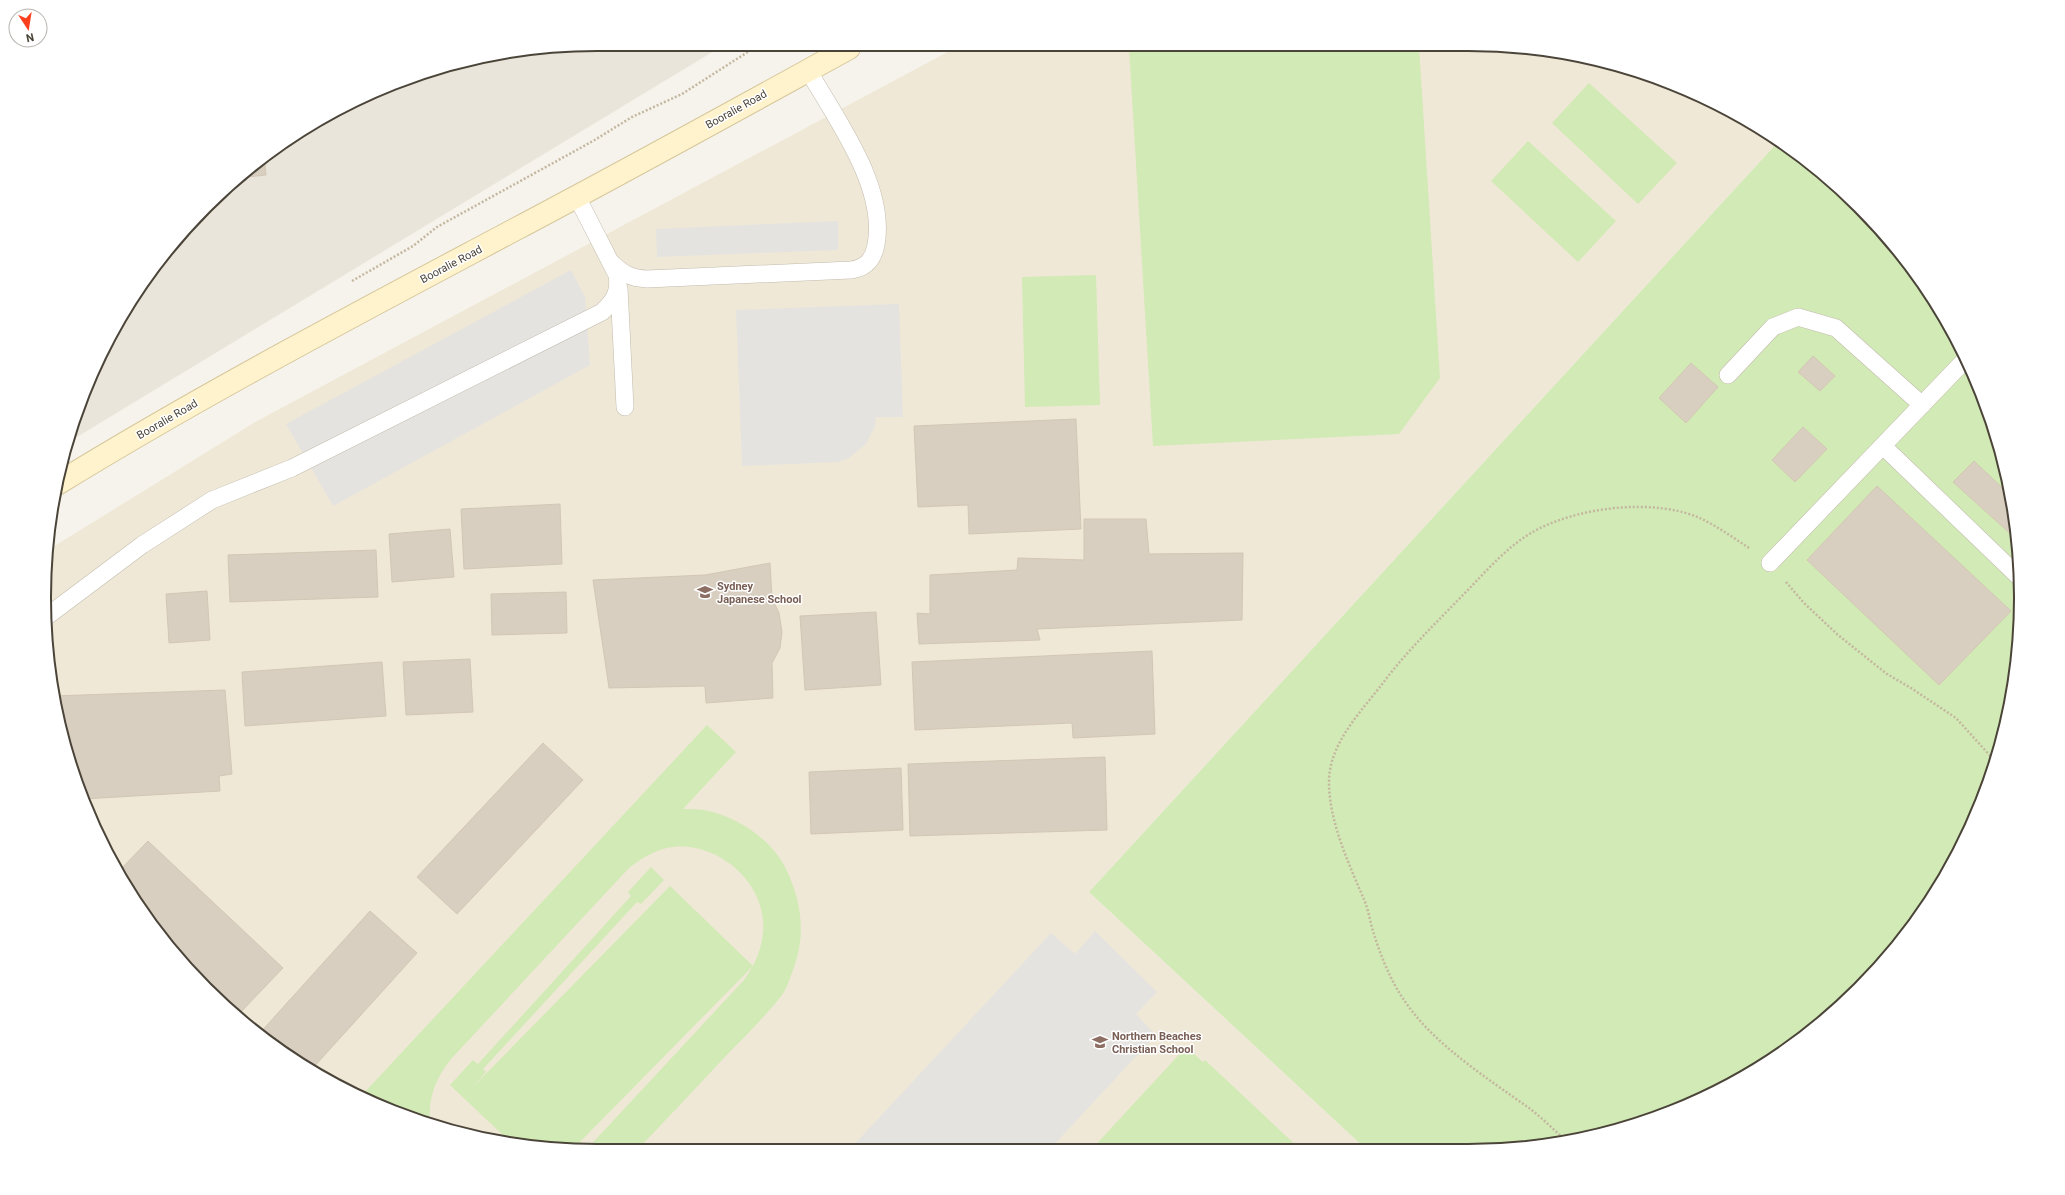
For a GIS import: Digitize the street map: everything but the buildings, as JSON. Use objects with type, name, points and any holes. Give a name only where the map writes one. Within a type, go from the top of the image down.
[{"type":"street","name":"Booralie Road","points":[[65,479],[114,449],[285,353],[843,51]]},
{"type":"lane","points":[[613,264],[622,273],[634,278],[647,279],[851,270],[866,265],[873,254],[877,240],[877,210],[873,192],[857,156],[808,70]]},
{"type":"lane","points":[[577,196],[613,264],[619,286],[625,406]]},
{"type":"lane","points":[[51,613],[142,545],[212,500],[292,468],[602,312],[616,295],[619,286]]},
{"type":"lane","points":[[1728,375],[1773,327],[1798,317],[1836,328],[1922,405]]},
{"type":"lane","points":[[1770,563],[1961,364]]},
{"type":"lane","points":[[1883,446],[2013,571]]},
{"type":"path","points":[[350,283],[413,246],[437,228],[587,145],[632,117],[682,94],[749,51]]},
{"type":"path","points":[[1560,1135],[1531,1109],[1457,1055],[1437,1037],[1404,1001],[1384,960],[1366,905],[1340,839],[1329,785],[1330,768],[1334,751],[1348,729],[1402,658],[1436,621],[1511,547],[1532,532],[1556,521],[1578,515],[1625,508],[1649,507],[1675,510],[1701,519],[1738,541],[1770,563],[1804,603],[1838,635],[1887,674],[1912,688],[1956,718],[1990,756]]},
{"type":"shaded area","points":[[714,51],[75,438],[93,388],[107,356],[124,324],[164,265],[211,211],[237,187],[294,143],[324,124],[356,107],[422,80],[491,62],[562,52]]},
{"type":"shaded area","name":"Sydney Japanese School","points":[[950,51],[1468,51],[1503,52],[1539,56],[1609,70],[1643,80],[1709,107],[1741,124],[1775,146],[1089,892],[1361,1144],[562,1143],[491,1133],[422,1115],[356,1088],[324,1071],[294,1052],[265,1031],[211,984],[164,930],[124,871],[107,839],[80,773],[62,704],[52,633],[51,598],[54,546],[257,421]]},
{"type":"shaded area","points":[[838,221],[838,250],[657,257],[656,229]]},
{"type":"shaded area","points":[[571,270],[585,297],[590,365],[333,506],[286,424]]},
{"type":"shaded area","points":[[899,304],[903,417],[876,417],[875,426],[866,444],[849,458],[838,462],[742,466],[736,310]]},
{"type":"shaded area","points":[[1095,931],[1157,992],[1136,1014],[1156,1035],[1055,1144],[855,1144],[1051,933],[1075,954]]},
{"type":"green space","points":[[1129,51],[1419,51],[1440,378],[1399,434],[1153,446]]},
{"type":"green space","points":[[1589,83],[1677,163],[1638,204],[1552,123]]},
{"type":"green space","points":[[1528,141],[1616,221],[1578,262],[1491,181]]},
{"type":"green space","points":[[1775,146],[1828,187],[1854,211],[1901,265],[1941,324],[1958,356],[1985,422],[1995,456],[2009,526],[2013,562],[2013,633],[2009,669],[1995,739],[1985,773],[1958,839],[1941,871],[1901,930],[1878,958],[1854,984],[1800,1031],[1741,1071],[1709,1088],[1643,1115],[1609,1125],[1539,1139],[1503,1143],[1361,1144],[1089,892]]},
{"type":"green space","points":[[1096,275],[1100,405],[1025,407],[1022,277]]},
{"type":"green space","points":[[707,725],[736,752],[683,809],[704,810],[729,818],[753,831],[773,849],[787,871],[796,895],[799,907],[801,932],[800,945],[787,986],[775,1004],[643,1144],[592,1144],[744,980],[754,964],[761,946],[763,933],[762,915],[758,899],[749,883],[738,870],[723,859],[708,852],[691,847],[673,847],[661,850],[650,854],[629,868],[445,1066],[434,1089],[430,1106],[430,1117],[365,1092]]},
{"type":"green space","points":[[651,867],[664,880],[641,904],[637,902],[483,1069],[486,1072],[471,1089],[670,886],[753,966],[578,1143],[526,1139],[503,1135],[450,1085],[473,1060],[478,1064],[631,896],[628,892]]},
{"type":"green space","points":[[1186,1047],[1203,1062],[1205,1060],[1295,1144],[1097,1144]]},
{"type":"place","name":"Sydney Japanese School","points":[[705,592]]},
{"type":"place","name":"Northern Beaches Christian School","points":[[1100,1042]]}]
